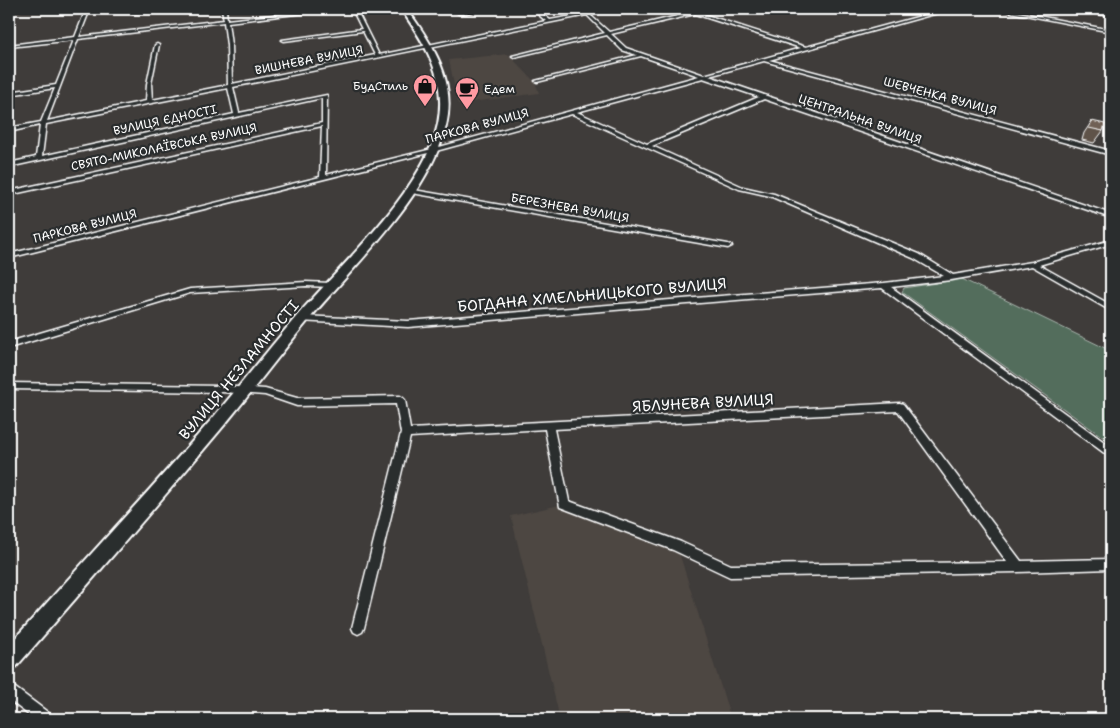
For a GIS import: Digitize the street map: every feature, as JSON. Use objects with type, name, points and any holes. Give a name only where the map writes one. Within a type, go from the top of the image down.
[{"type":"highway","points":[[404,9],[430,47]]},
{"type":"highway","name":"ВУЛИЦЯ НЕЗЛАМНОСТІ","points":[[9,660],[245,390],[408,191],[434,150],[444,112],[445,86],[443,75],[430,47]]},
{"type":"street","points":[[9,10],[24,9]]},
{"type":"street","points":[[39,158],[43,124],[88,9]]},
{"type":"street","points":[[133,9],[133,12],[136,12],[173,9]]},
{"type":"street","points":[[224,9],[229,45],[230,86],[236,114]]},
{"type":"street","points":[[9,46],[329,9]]},
{"type":"street","points":[[354,9],[378,57]]},
{"type":"street","points":[[454,9],[459,13],[492,9]]},
{"type":"street","points":[[534,9],[550,22]]},
{"type":"street","name":"ЦЕНТРАЛЬНА ВУЛИЦЯ","points":[[582,9],[624,49],[1111,216]]},
{"type":"street","name":"ВИШНЕВА ВУЛИЦЯ","points":[[9,130],[613,9]]},
{"type":"street","points":[[514,56],[713,9]]},
{"type":"street","name":"ПАРКОВА ВУЛИЦЯ","points":[[9,256],[434,150],[947,9]]},
{"type":"street","points":[[997,9],[1111,30]]},
{"type":"street","points":[[1065,9],[1111,15]]},
{"type":"street","points":[[694,13],[804,48]]},
{"type":"street","points":[[284,40],[363,30]]},
{"type":"street","points":[[149,103],[149,84],[157,45]]},
{"type":"street","points":[[537,81],[642,56]]},
{"type":"street","name":"ШЕВЧЕНКА ВУЛИЦЯ","points":[[763,59],[1111,153]]},
{"type":"street","points":[[9,93],[59,86]]},
{"type":"street","points":[[323,178],[325,96]]},
{"type":"street","name":"ВУЛИЦЯ ЄДНОСТІ","points":[[9,165],[325,96]]},
{"type":"street","points":[[647,146],[764,97]]},
{"type":"street","points":[[572,112],[741,188],[772,195],[916,256],[951,278]]},
{"type":"street","name":"СВЯТО-МИКОЛАЇВСЬКА ВУЛИЦЯ","points":[[9,193],[323,124]]},
{"type":"street","name":"БЕРЕЗНЕВА ВУЛИЦЯ","points":[[408,191],[728,246]]},
{"type":"street","name":"БОГДАНА ХМЕЛЬНИЦЬКОГО ВУЛИЦЯ","points":[[302,319],[408,324],[951,278],[1033,264],[1111,242]]},
{"type":"street","points":[[1033,264],[1111,308]]},
{"type":"street","points":[[9,345],[190,291],[306,284],[332,285]]},
{"type":"street","points":[[884,284],[1111,452]]},
{"type":"street","points":[[9,386],[245,390],[266,392],[297,402],[400,400],[406,434],[358,628]]},
{"type":"street","name":"ЯБЛУНЕВА ВУЛИЦЯ","points":[[406,434],[900,407],[1018,567]]},
{"type":"street","points":[[549,426],[564,504],[677,546],[730,571],[1111,564]]},
{"type":"street","points":[[9,692],[45,719]]},
{"type":"shaded area","points":[[508,54],[535,82],[539,93],[458,104],[449,60]]},
{"type":"shaded area","points":[[564,504],[677,546],[731,719],[560,719],[511,516]]},
{"type":"green space","points":[[962,279],[1111,351],[1111,443],[902,292],[904,288]]},
{"type":"building","points":[[1092,121],[1105,124],[1103,131],[1089,128]]},
{"type":"place","name":"БудСтиль","points":[[425,107]]},
{"type":"place","name":"Едем","points":[[467,110]]}]
